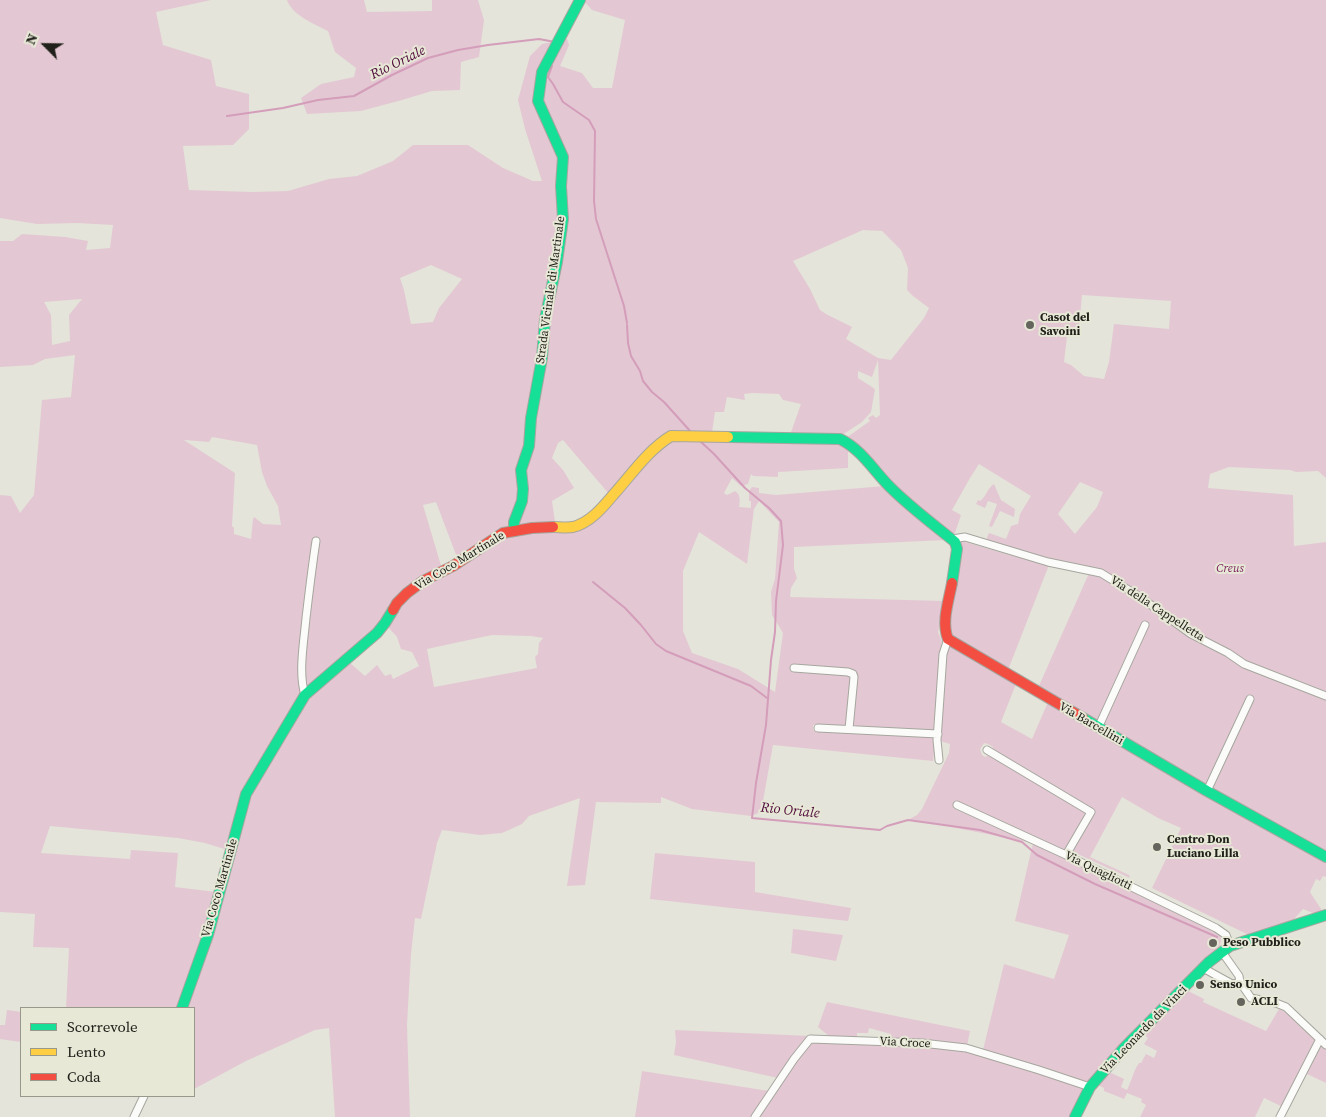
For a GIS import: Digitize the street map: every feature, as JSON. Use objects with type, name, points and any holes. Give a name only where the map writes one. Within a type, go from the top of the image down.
[{"type":"street","name":"Strada Vicinale di Martinale","points":[[514,531],[514,522],[522,501],[521,470],[529,446],[530,418],[542,358],[546,319],[563,219],[561,186],[563,157],[538,100],[542,72],[580,0]]},
{"type":"street","name":"Via Coco Martinale","points":[[182,1007],[208,935],[246,794],[305,696],[378,633],[397,603],[423,581],[453,566],[503,534],[532,528],[572,527],[585,522],[601,509],[662,441],[671,436],[840,439],[850,444],[914,510],[952,539]]},
{"type":"street","name":"Via della Cappelletta","points":[[952,539],[966,537],[1048,562],[1100,573],[1140,597],[1190,634],[1228,652],[1244,664],[1326,696]]},
{"type":"street","points":[[938,760],[942,654],[948,639],[945,624],[957,549],[952,539]]},
{"type":"street","points":[[305,696],[302,679],[303,647],[316,541]]},
{"type":"street","points":[[1098,728],[1145,625]]},
{"type":"street","name":"Via Barcellini","points":[[948,639],[1207,791],[1326,857]]},
{"type":"street","points":[[794,668],[853,674],[849,729]]},
{"type":"street","points":[[1207,791],[1250,699]]},
{"type":"street","points":[[818,728],[938,734]]},
{"type":"street","points":[[987,750],[1091,812],[1066,855]]},
{"type":"street","name":"Via Quagliotti","points":[[957,805],[1066,855],[1216,928],[1226,935],[1226,949],[1240,976],[1240,982],[1251,998],[1276,1003],[1286,1008],[1326,1045]]},
{"type":"street","points":[[1226,949],[1326,915]]},
{"type":"street","name":"Via Leonardo da Vinci","points":[[1075,1117],[1090,1087],[1124,1048],[1202,968],[1226,949]]},
{"type":"street","points":[[1202,968],[1232,984],[1240,982]]},
{"type":"street","name":"Via Croce","points":[[755,1117],[794,1059],[810,1039],[922,1043],[966,1048],[1090,1087]]},
{"type":"street","points":[[1280,1117],[1320,1039]]},
{"type":"street","points":[[134,1117],[144,1097]]},
{"type":"green space","name":"Creus","points":[[0,0],[211,0],[156,12],[163,45],[211,60],[216,86],[249,94],[249,129],[233,145],[183,146],[189,190],[252,192],[288,191],[329,179],[357,176],[393,161],[413,145],[468,145],[503,168],[533,181],[542,181],[525,129],[518,100],[530,56],[542,44],[567,39],[569,45],[560,66],[582,73],[593,88],[612,88],[625,20],[592,10],[583,0],[1326,0],[1326,478],[1318,471],[1296,472],[1290,470],[1229,467],[1210,474],[1208,488],[1293,495],[1294,546],[1326,542],[1326,855],[1214,788],[1038,688],[1090,571],[1071,567],[1059,569],[1049,565],[1008,670],[953,637],[949,632],[949,623],[962,541],[1048,565],[986,540],[989,533],[1006,539],[1011,526],[1018,524],[1020,514],[1031,496],[979,464],[952,510],[961,515],[955,533],[950,535],[933,523],[846,438],[870,421],[868,418],[873,415],[876,418],[880,415],[878,360],[872,377],[858,371],[858,378],[875,389],[871,412],[862,422],[842,435],[790,435],[801,404],[783,400],[779,394],[744,394],[745,400],[727,397],[724,412],[715,412],[712,432],[671,434],[609,494],[563,440],[558,443],[552,458],[563,470],[574,488],[552,501],[555,522],[510,527],[458,560],[436,502],[423,505],[442,569],[429,574],[382,624],[323,678],[263,760],[228,850],[178,838],[50,826],[41,853],[130,859],[131,850],[178,853],[175,887],[216,892],[206,929],[177,1007],[66,1007],[69,948],[33,947],[35,914],[0,912],[0,495],[11,496],[20,513],[34,495],[42,400],[71,397],[75,355],[45,359],[33,365],[0,367],[0,241],[13,241],[22,234],[65,237],[88,241],[86,250],[110,248],[113,225],[77,223],[37,224],[0,218]],"holes":[[[863,230],[882,231],[901,250],[908,268],[907,290],[929,308],[924,318],[891,360],[878,358],[846,339],[852,327],[820,310],[793,261]],[[431,265],[462,279],[439,308],[433,322],[411,324],[400,278]],[[1082,295],[1171,301],[1169,329],[1114,324],[1109,362],[1104,379],[1084,376],[1071,365],[1064,362],[1068,328],[1079,328]],[[82,299],[69,315],[70,341],[52,345],[51,315],[44,302]],[[212,437],[257,445],[262,472],[278,506],[281,525],[263,524],[254,517],[251,539],[234,534],[232,526],[235,473],[184,440],[209,442]],[[1080,482],[1103,492],[1097,507],[1075,534],[1058,514]]]},
{"type":"green space","points":[[287,0],[364,0],[367,12],[432,11],[432,0],[478,0],[484,20],[479,57],[461,62],[460,90],[432,91],[361,111],[307,114],[301,98],[321,84],[354,77],[356,68],[335,52],[328,31],[298,15]]},
{"type":"green space","points":[[709,440],[756,443],[828,441],[844,445],[848,450],[848,468],[778,472],[778,477],[753,476],[751,474],[748,484],[741,486],[732,478],[724,493],[727,495],[735,491],[740,500],[739,507],[751,508],[749,491],[752,487],[759,488],[759,493],[776,495],[885,486],[946,540],[794,547],[794,569],[797,578],[791,588],[790,597],[945,601],[938,632],[942,642],[936,731],[813,725],[813,730],[936,736],[933,761],[773,745],[761,812],[751,816],[692,809],[661,797],[661,803],[596,802],[585,885],[567,886],[580,798],[529,816],[522,824],[502,833],[480,835],[442,830],[437,843],[421,919],[415,918],[407,1025],[410,1117],[335,1117],[329,1028],[315,1030],[246,1061],[195,1088],[195,1007],[186,1007],[248,796],[308,698],[350,663],[365,676],[377,665],[385,676],[391,674],[393,679],[419,666],[412,652],[401,649],[397,637],[388,627],[407,596],[504,535],[585,524],[655,450],[669,441]],"holes":[[[759,501],[779,522],[775,579],[771,592],[772,615],[783,633],[775,692],[738,669],[692,653],[683,631],[683,571],[699,532],[747,564],[754,509]],[[492,635],[543,638],[539,643],[538,654],[535,657],[537,668],[434,687],[427,649]]]},
{"type":"green space","points":[[994,484],[1001,500],[1015,509],[1014,517],[1000,511],[992,527],[989,526],[997,504],[988,501],[985,508],[976,504]]},
{"type":"green space","points":[[949,645],[1016,684],[1001,722],[1032,739],[1048,702],[1326,862],[1326,877],[1323,876],[1320,881],[1316,879],[1310,892],[1321,909],[1321,913],[1318,915],[1303,909],[1287,927],[1255,938],[1152,888],[1181,828],[1158,818],[1122,797],[1090,857],[1129,875],[1130,878],[1071,851],[1095,811],[992,750],[993,747],[984,743],[980,749],[982,755],[985,757],[989,755],[1087,814],[1065,851],[957,801],[953,808],[1033,843],[908,820],[917,815],[922,809],[949,753],[950,744],[937,740]]},
{"type":"green space","points":[[1033,843],[1212,928],[1221,938],[1217,951],[1088,1083],[983,1050],[1004,964],[1054,979],[1069,935],[1015,921]]},
{"type":"green space","points":[[655,853],[755,862],[755,892],[851,908],[848,921],[650,899]]},
{"type":"green space","points":[[793,929],[843,935],[836,961],[791,953]]},
{"type":"green space","points":[[1186,990],[1204,999],[1203,1002],[1266,1031],[1279,1009],[1298,1019],[1318,1040],[1283,1107],[1264,1098],[1255,1117],[1140,1117],[1146,1105],[1141,1102],[1142,1099],[1127,1093],[1124,1099],[1104,1091],[1104,1088],[1098,1085],[1109,1072],[1124,1079],[1121,1087],[1127,1090],[1139,1063],[1141,1063],[1146,1054],[1154,1058],[1157,1051],[1144,1044],[1148,1038],[1143,1034]]},
{"type":"green space","points":[[827,1002],[970,1031],[967,1046],[891,1038],[891,1034],[869,1028],[868,1033],[857,1033],[857,1039],[830,1037],[818,1027]]},
{"type":"green space","points":[[7,1010],[20,1012],[20,1042],[0,1039],[0,1025],[5,1025]]},
{"type":"green space","points":[[675,1030],[810,1036],[778,1078],[674,1055]]},
{"type":"green space","points":[[812,1043],[921,1044],[966,1049],[1087,1087],[1072,1117],[756,1117],[804,1047]]},
{"type":"green space","points":[[1321,1044],[1326,1048],[1326,1083],[1305,1073]]},
{"type":"green space","points":[[642,1071],[769,1091],[751,1117],[635,1117]]},
{"type":"waterway","name":"Rio Oriale","points":[[227,116],[283,108],[318,100],[354,96],[428,58],[458,50],[539,39],[555,42]]},
{"type":"waterway","name":"Rio Oriale","points":[[552,66],[548,77],[563,102],[589,120],[595,131],[594,201],[596,219],[624,306],[627,323]]},
{"type":"waterway","name":"Rio Oriale","points":[[627,325],[631,356],[640,371],[643,381],[691,432]]},
{"type":"waterway","name":"Rio Oriale","points":[[700,441],[745,488],[781,521],[783,545],[776,601],[766,725],[752,818],[880,830],[908,820],[980,830],[1022,842],[1037,855],[1095,884],[1217,937]]},
{"type":"waterway","points":[[593,582],[625,608],[656,644],[666,651],[751,686],[767,698]]},
{"type":"traffic: fast","points":[[514,531],[514,522],[522,501],[521,470],[529,446],[531,418],[542,358],[545,319],[557,262],[563,219],[561,186],[563,157],[538,101],[542,72],[580,0]]},
{"type":"traffic: fast","points":[[728,437],[840,439],[848,443],[861,454],[898,494],[955,542],[957,549],[952,583]]},
{"type":"traffic: fast","points":[[182,1007],[208,935],[246,794],[305,695],[377,633],[393,610]]},
{"type":"traffic: fast","points":[[1083,718],[1207,791],[1326,857]]},
{"type":"traffic: fast","points":[[1075,1117],[1090,1087],[1124,1048],[1209,962],[1230,946],[1326,915]]},
{"type":"traffic: slow","points":[[553,527],[573,527],[591,518],[648,455],[671,436],[728,437]]},
{"type":"traffic: jam","points":[[393,610],[407,593],[423,581],[453,566],[503,533],[532,528],[553,527]]},
{"type":"traffic: jam","points":[[952,583],[945,618],[948,639],[1083,718]]},
{"type":"place","name":"Casot del Savoini","points":[[1030,325]]},
{"type":"place","name":"Centro Don Luciano Lilla","points":[[1157,847]]},
{"type":"place","name":"Peso Pubblico","points":[[1213,943]]},
{"type":"place","name":"Senso Unico","points":[[1200,985]]},
{"type":"place","name":"ACLI","points":[[1241,1002]]}]
